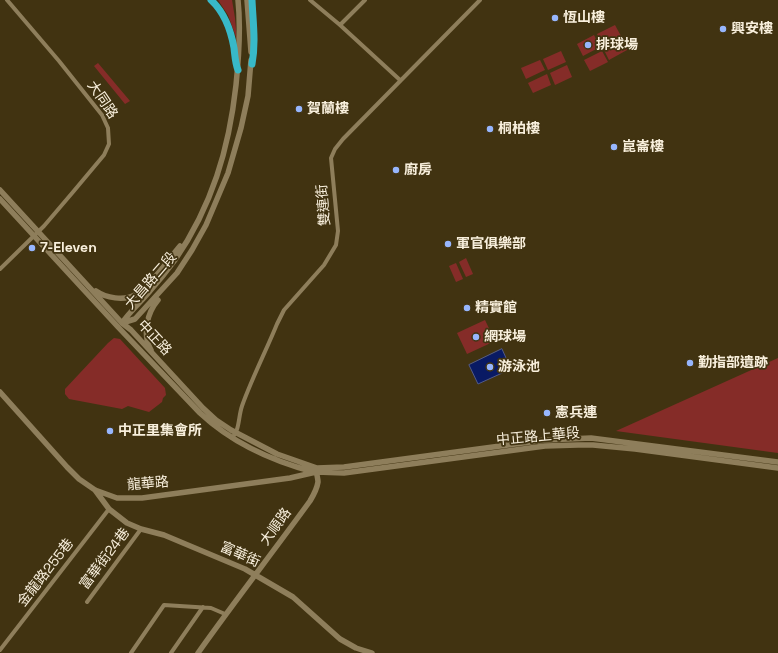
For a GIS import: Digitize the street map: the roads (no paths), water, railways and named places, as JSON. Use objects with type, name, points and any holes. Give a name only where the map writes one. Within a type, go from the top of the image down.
[{"type":"highway","points":[[211,0],[221,12],[230,31],[235,62],[238,70]]},
{"type":"highway","points":[[252,0],[254,52],[252,64]]},
{"type":"main road","name":"大昌路二段","points":[[122,323],[175,260],[190,234],[215,183],[224,154],[232,114],[238,70],[240,24],[238,0]]},
{"type":"main road","name":"大昌路二段","points":[[122,323],[135,319],[177,273],[206,225],[228,173],[241,128],[248,96],[252,64],[247,0]]},
{"type":"main road","name":"中正路","points":[[0,190],[118,328],[213,425],[234,436],[316,470]]},
{"type":"main road","name":"中正路","points":[[0,199],[85,282],[122,323],[131,330],[208,412],[234,436]]},
{"type":"main road","points":[[85,282],[98,292],[109,296],[120,298],[133,296],[148,284],[190,234]]},
{"type":"main road","points":[[157,358],[150,347],[146,332],[147,320],[156,302],[177,273]]},
{"type":"main road","name":"龍華路","points":[[0,392],[79,479],[95,490],[117,498],[142,498],[290,478],[316,470]]},
{"type":"main road","name":"中正路上華段","points":[[316,470],[545,440],[591,438],[778,462]]},
{"type":"main road","name":"中正路上華段","points":[[316,470],[344,473],[546,446],[578,445],[635,449],[778,468]]},
{"type":"main road","name":"大順路","points":[[198,653],[310,502],[316,491],[318,482],[316,470]]},
{"type":"main road","name":"富華街","points":[[95,490],[109,509],[127,523],[170,538],[245,569],[293,597],[340,638],[356,648],[372,653]]},
{"type":"street","name":"大同路","points":[[0,269],[36,233],[73,192],[104,155],[109,144],[108,128],[102,115],[59,61],[7,0]]},
{"type":"street","points":[[310,0],[340,25],[400,80]]},
{"type":"street","points":[[340,25],[365,0]]},
{"type":"street","name":"雙連街","points":[[234,436],[241,407],[284,310],[324,265],[336,245],[338,231],[331,158],[335,149],[478,0]]},
{"type":"street","name":"金龍路255巷","points":[[0,650],[109,509]]},
{"type":"street","name":"富華街24巷","points":[[87,602],[141,529]]},
{"type":"street","points":[[131,653],[164,605],[210,608],[226,614]]},
{"type":"street","points":[[171,653],[203,607]]},
{"type":"place","name":"恆山樓","points":[[555,18]]},
{"type":"place","name":"興安樓","points":[[723,29]]},
{"type":"place","name":"排球場","points":[[588,45]]},
{"type":"place","name":"賀蘭樓","points":[[299,109]]},
{"type":"place","name":"桐柏樓","points":[[490,129]]},
{"type":"place","name":"崑崙樓","points":[[614,147]]},
{"type":"place","name":"廚房","points":[[396,170]]},
{"type":"place","name":"軍官俱樂部","points":[[448,244]]},
{"type":"place","name":"7-Eleven","points":[[32,248]]},
{"type":"place","name":"精實館","points":[[467,308]]},
{"type":"place","name":"網球場","points":[[476,337]]},
{"type":"place","name":"勤指部遺跡","points":[[690,363]]},
{"type":"place","name":"游泳池","points":[[490,367]]},
{"type":"place","name":"憲兵連","points":[[547,413]]},
{"type":"place","name":"中正里集會所","points":[[110,431]]}]
